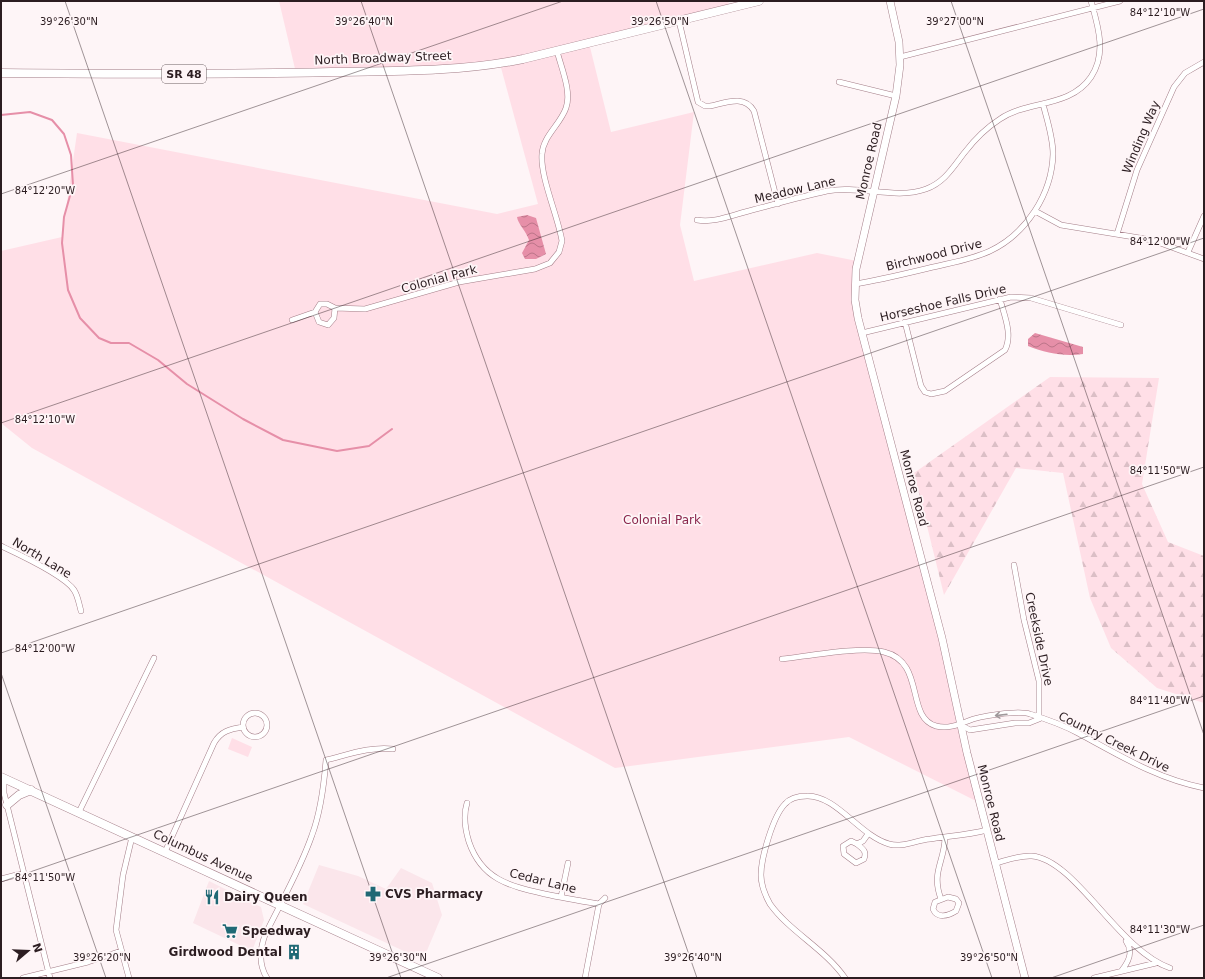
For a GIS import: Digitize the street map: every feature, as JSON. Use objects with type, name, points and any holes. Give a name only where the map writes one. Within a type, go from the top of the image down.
[{"type":"main road","name":"North Broadway Street","points":[[1,73],[166,75],[406,71],[500,64],[759,1]]},
{"type":"main road","name":"Columbus Avenue","points":[[2,779],[31,790],[438,978]]},
{"type":"main road","points":[[7,805],[19,795],[31,790]]},
{"type":"street","name":"Monroe Road","points":[[890,1],[899,42],[900,57],[896,96],[859,251],[855,284],[855,300],[862,333],[942,638],[961,725],[1026,978]]},
{"type":"street","name":"Meadow Lane","points":[[697,220],[706,221],[724,218],[828,191],[858,189],[914,192],[935,185],[949,174],[965,152],[987,129],[1014,112],[1071,95],[1085,84],[1095,70],[1101,44],[1091,1]]},
{"type":"street","points":[[900,57],[1120,1]]},
{"type":"street","points":[[679,21],[698,102],[705,106],[710,106],[741,100],[749,104],[754,111],[778,204]]},
{"type":"street","name":"Colonial Park","points":[[292,320],[315,312],[320,304],[328,304],[335,308],[365,309],[459,282],[535,269],[550,264],[559,252],[562,241],[543,169],[542,153],[545,142],[566,109],[568,93],[557,51]]},
{"type":"street","name":"Winding Way","points":[[1117,234],[1137,170],[1174,87],[1185,73],[1204,62]]},
{"type":"street","points":[[839,82],[896,96]]},
{"type":"street","name":"Birchwood Drive","points":[[855,284],[956,262],[984,253],[1013,236],[1035,211],[1046,188],[1052,162],[1051,139],[1043,104]]},
{"type":"street","points":[[1035,211],[1061,225],[1152,240],[1204,258]]},
{"type":"street","points":[[1188,252],[1204,216]]},
{"type":"street","name":"Horseshoe Falls Drive","points":[[862,333],[1011,297],[1031,298],[1121,325]]},
{"type":"street","points":[[905,322],[921,386],[926,392],[938,394],[945,391],[1005,350],[1008,343],[1009,334],[1000,299]]},
{"type":"street","points":[[315,312],[319,322],[328,324],[334,318],[335,308]]},
{"type":"street","name":"North Lane","points":[[1,546],[28,560],[70,586],[76,594],[81,611]]},
{"type":"street","name":"Creekside Drive","points":[[1014,565],[1024,620],[1039,681],[1039,718]]},
{"type":"street","points":[[782,659],[868,650],[886,652],[898,658],[906,667],[915,688],[920,710],[927,722],[940,727],[961,725]]},
{"type":"street","points":[[79,812],[154,658]]},
{"type":"street","name":"Country Creek Drive","points":[[961,725],[968,721],[1012,713],[1029,713],[1066,727],[1156,775],[1204,788]]},
{"type":"street","points":[[251,714],[258,714],[266,721],[266,729],[258,736],[250,736],[244,727],[245,719],[251,714]]},
{"type":"street","name":"Country Creek Drive","points":[[961,725],[970,730],[995,725],[1029,723],[1039,718]]},
{"type":"street","points":[[165,852],[214,743],[227,730],[244,727]]},
{"type":"street","points":[[267,978],[262,967],[262,946],[279,904],[296,873],[313,834],[319,812],[326,760],[370,750],[383,748],[393,749]]},
{"type":"street","points":[[2,779],[4,793],[50,978]]},
{"type":"street","points":[[845,978],[833,962],[770,904],[762,883],[762,866],[778,814],[785,804],[796,797],[809,796],[822,798],[868,834],[880,841],[893,845],[945,838],[987,830]]},
{"type":"street","name":"Cedar Lane","points":[[467,803],[464,819],[472,850],[482,866],[496,878],[512,886],[599,904]]},
{"type":"street","points":[[857,844],[863,841],[868,834]]},
{"type":"street","points":[[129,978],[116,930],[123,875],[132,837]]},
{"type":"street","points":[[941,899],[936,877],[943,855],[945,838]]},
{"type":"street","points":[[851,841],[857,844],[864,850],[865,854],[864,859],[856,862],[847,858],[843,850],[846,842],[851,841]]},
{"type":"street","points":[[996,863],[1028,856],[1045,860],[1064,872],[1074,881],[1122,935],[1129,946],[1131,955],[1122,970]]},
{"type":"street","points":[[561,897],[568,863]]},
{"type":"street","points":[[1,879],[24,873]]},
{"type":"street","points":[[952,897],[959,903],[958,907],[952,914],[939,916],[935,914],[932,909],[935,902],[941,899],[952,897]]},
{"type":"street","points":[[585,978],[599,904],[605,898]]},
{"type":"street","points":[[1122,935],[1156,962],[1170,968]]},
{"type":"street","points":[[23,978],[88,962],[121,951]]},
{"type":"street","points":[[1094,978],[1156,962]]},
{"type":"shaded area","points":[[319,865],[358,876],[386,889],[401,868],[432,883],[442,915],[423,960],[303,904]]},
{"type":"shaded area","points":[[209,881],[261,907],[264,920],[252,951],[193,923]]},
{"type":"green space","name":"Colonial Park","points":[[279,1],[728,1],[730,8],[589,43],[611,132],[694,112],[680,225],[694,281],[817,253],[857,261],[855,300],[980,803],[849,737],[615,768],[32,448],[1,423],[1,251],[62,237],[77,133],[497,214],[538,204],[500,64],[296,73]]},
{"type":"green space","points":[[1050,377],[1159,378],[1142,484],[1168,542],[1204,556],[1204,703],[1157,688],[1111,648],[1090,598],[1063,473],[1016,468],[944,595],[914,473]]},
{"type":"green space","points":[[232,738],[252,747],[248,757],[228,749]]},
{"type":"water","points":[[527,215],[536,218],[546,254],[536,259],[525,259],[522,253],[529,240],[517,217]]},
{"type":"water","points":[[1035,333],[1083,347],[1083,354],[1055,354],[1028,346],[1028,339]]},
{"type":"waterway","points":[[1,115],[30,112],[52,120],[64,134],[71,155],[73,185],[64,217],[62,243],[68,290],[80,318],[99,338],[111,343],[129,343],[158,360],[187,384],[243,419],[283,440],[337,451],[369,446],[392,429]]},
{"type":"place","name":"CVS Pharmacy","points":[[373,894]]},
{"type":"place","name":"Dairy Queen","points":[[212,897]]},
{"type":"place","name":"Speedway","points":[[230,931]]},
{"type":"place","name":"Girdwood Dental","points":[[294,952]]}]
